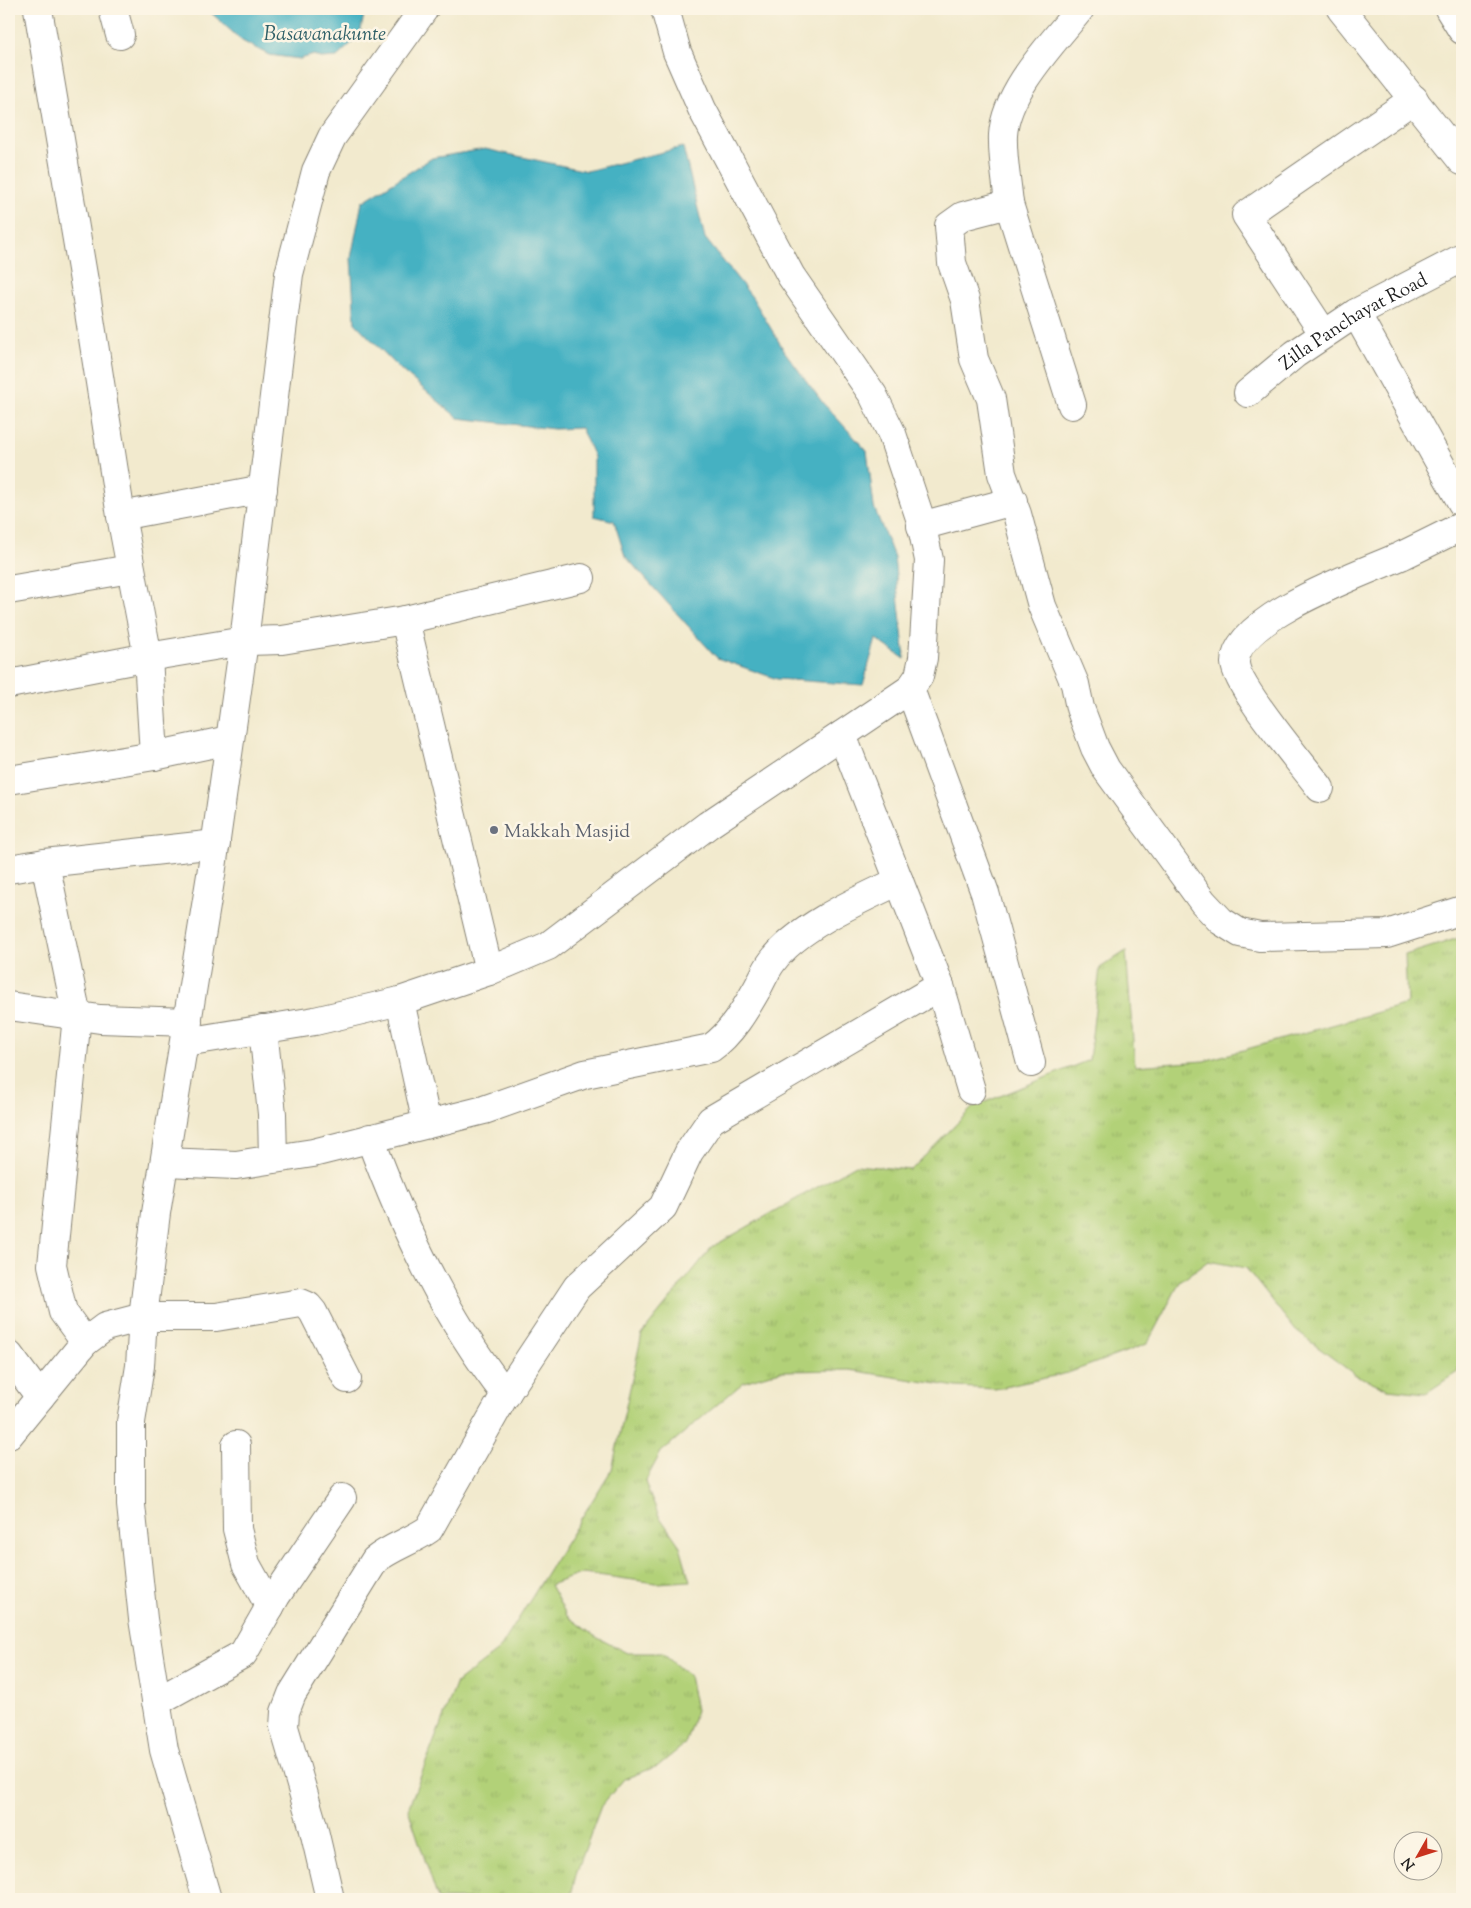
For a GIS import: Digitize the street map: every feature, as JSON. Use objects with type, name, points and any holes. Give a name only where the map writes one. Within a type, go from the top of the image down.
[{"type":"street","points":[[38,9],[121,516],[148,657],[154,756]]},
{"type":"street","points":[[114,9],[120,35]]},
{"type":"street","points":[[207,1899],[164,1750],[156,1702],[143,1619],[131,1505],[130,1422],[140,1366],[143,1317],[165,1162],[216,844],[244,641],[289,274],[316,171],[332,137],[424,9]]},
{"type":"street","points":[[9,1006],[186,1032],[263,1030],[315,1021],[400,1001],[489,971],[548,946],[708,825],[910,689],[919,676],[923,658],[929,560],[921,526],[892,434],[873,395],[792,276],[702,109],[677,52],[665,9]]},
{"type":"street","points":[[1072,405],[1009,204],[1003,135],[1016,92],[1080,9]]},
{"type":"street","points":[[1341,9],[1414,98],[1462,161]]},
{"type":"street","points":[[1449,9],[1462,30]]},
{"type":"street","points":[[1324,334],[1246,215],[1414,98]]},
{"type":"street","points":[[1009,204],[963,216],[949,226],[952,263],[965,300],[974,359],[990,399],[1002,474],[1013,501],[1042,606],[1075,684],[1080,708],[1095,748],[1106,769],[1166,854],[1203,902],[1221,921],[1240,933],[1260,937],[1387,934],[1462,910]]},
{"type":"street","name":"Zilla Panchayat Road","points":[[1248,393],[1295,354],[1356,313],[1462,258]]},
{"type":"street","points":[[1356,313],[1462,503]]},
{"type":"street","points":[[121,516],[263,489]]},
{"type":"street","points":[[921,526],[1013,501]]},
{"type":"street","points":[[1320,788],[1243,685],[1235,664],[1238,647],[1249,634],[1303,598],[1462,526]]},
{"type":"street","points":[[9,590],[130,569]]},
{"type":"street","points":[[9,684],[148,657],[244,641],[282,640],[405,620],[581,578]]},
{"type":"street","points":[[405,620],[489,971]]},
{"type":"street","points":[[910,689],[984,893],[1031,1062]]},
{"type":"street","points":[[842,735],[940,986],[971,1090]]},
{"type":"street","points":[[9,780],[154,756],[229,740]]},
{"type":"street","points":[[9,869],[45,863],[216,844]]},
{"type":"street","points":[[45,863],[77,1016],[52,1265],[63,1312],[85,1342]]},
{"type":"street","points":[[165,1162],[236,1166],[313,1153],[484,1110],[585,1074],[711,1048],[722,1040],[758,988],[771,962],[783,947],[839,909],[899,881]]},
{"type":"street","points":[[330,1899],[313,1826],[284,1728],[285,1712],[292,1694],[375,1560],[386,1551],[413,1540],[429,1529],[506,1395],[577,1286],[663,1207],[689,1152],[711,1120],[940,986]]},
{"type":"street","points":[[400,1001],[427,1124]]},
{"type":"street","points":[[263,1030],[272,1114],[273,1160]]},
{"type":"street","points":[[370,1138],[392,1197],[414,1244],[463,1336],[506,1395]]},
{"type":"street","points":[[9,1435],[85,1342],[104,1327],[143,1317],[216,1317],[301,1303],[308,1306],[313,1312],[347,1379]]},
{"type":"street","points":[[9,1355],[40,1397]]},
{"type":"street","points":[[236,1445],[237,1529],[246,1564],[270,1607]]},
{"type":"street","points":[[156,1702],[243,1654],[270,1607],[342,1498]]},
{"type":"green space","points":[[1462,937],[1462,1369],[1426,1393],[1388,1389],[1354,1374],[1296,1331],[1246,1268],[1208,1261],[1180,1282],[1147,1344],[1068,1373],[995,1389],[957,1387],[850,1370],[780,1371],[744,1382],[661,1452],[645,1482],[659,1516],[680,1546],[690,1581],[656,1583],[583,1573],[550,1585],[567,1616],[596,1637],[627,1653],[662,1653],[689,1676],[696,1710],[685,1744],[658,1766],[624,1779],[601,1806],[577,1871],[570,1899],[438,1899],[408,1809],[457,1682],[499,1650],[612,1469],[642,1334],[712,1247],[856,1165],[911,1170],[973,1107],[1089,1060],[1100,968],[1126,951],[1135,1066],[1204,1061],[1407,1004],[1405,955]]},
{"type":"water","name":"Basavanakunte","points":[[207,9],[365,9],[360,35],[337,57],[321,58],[314,55],[300,59],[269,55],[242,41]]},
{"type":"water","points":[[683,147],[705,238],[752,297],[785,352],[823,403],[867,451],[874,507],[894,557],[905,659],[876,639],[863,685],[777,679],[717,658],[625,556],[614,521],[594,516],[594,457],[581,428],[554,429],[458,418],[401,370],[355,323],[351,258],[362,202],[432,158],[485,149],[587,171]]},
{"type":"place","name":"Makkah Masjid","points":[[494,830]]}]
